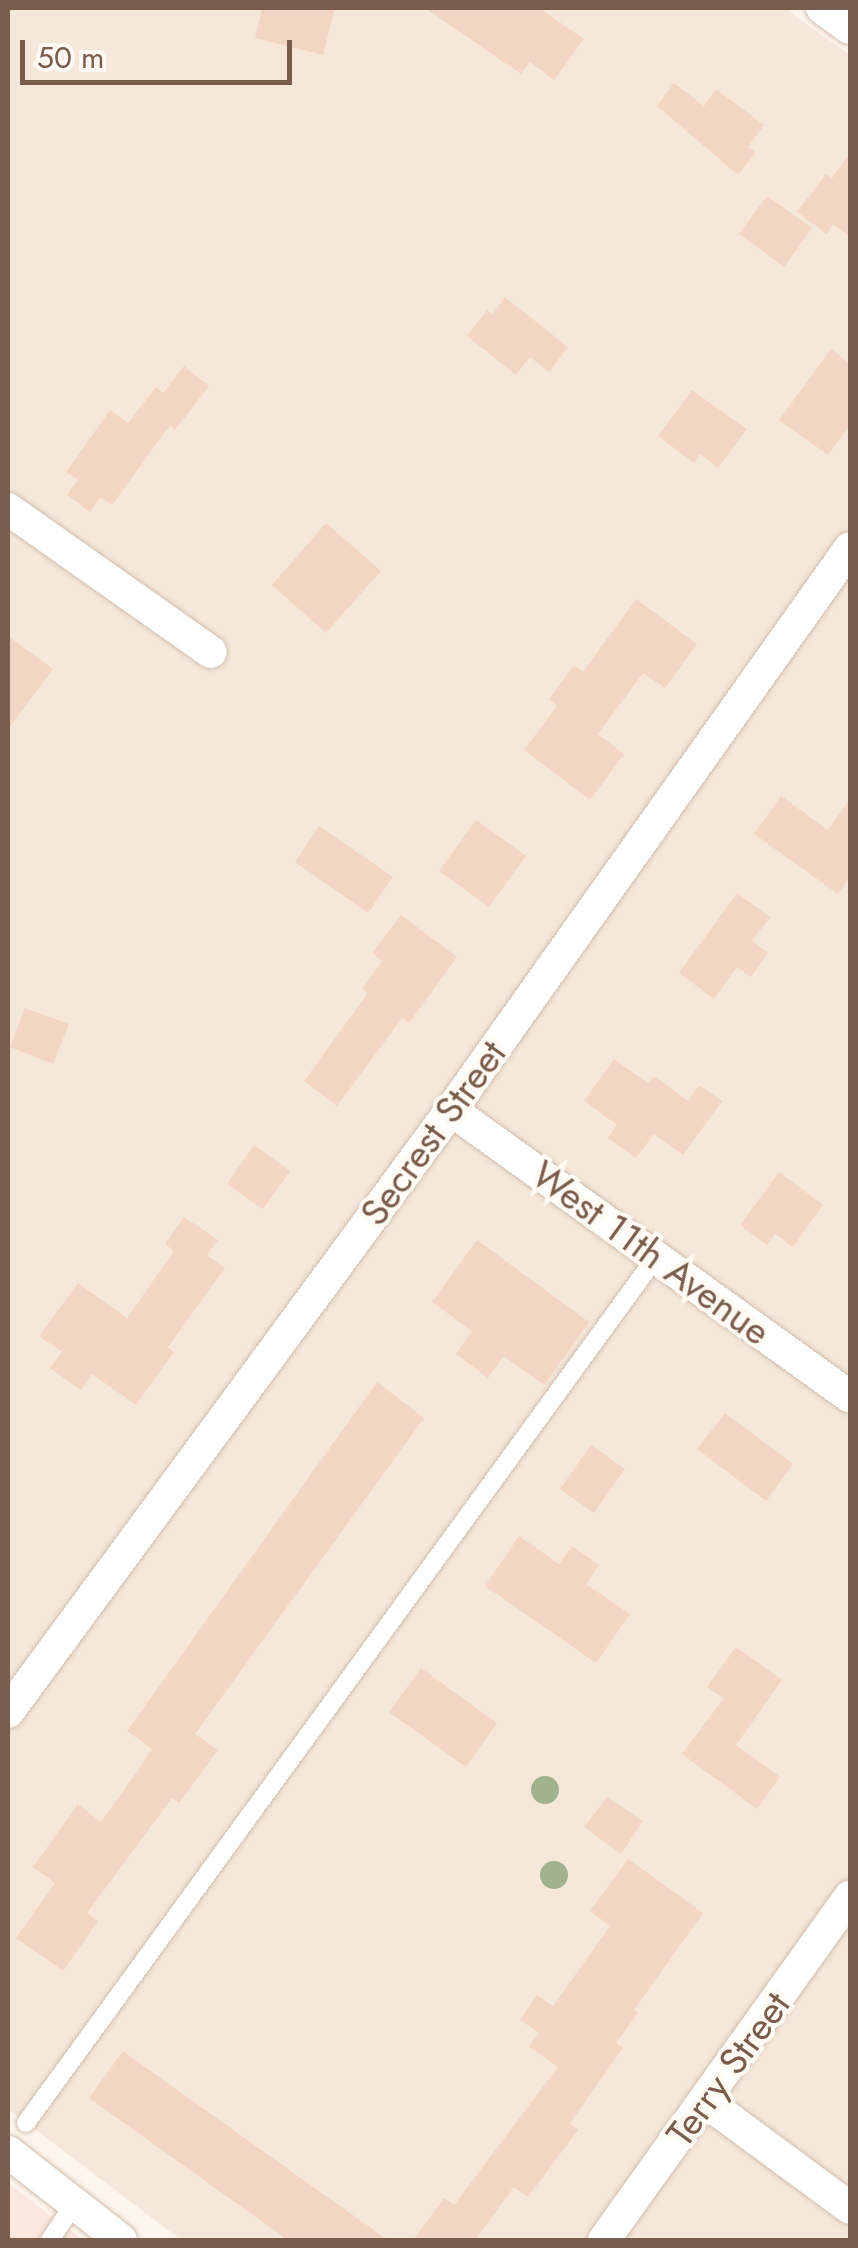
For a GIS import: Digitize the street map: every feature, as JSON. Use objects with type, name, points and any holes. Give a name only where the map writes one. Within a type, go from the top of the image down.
[{"type":"street","points":[[822,8],[850,28]]},
{"type":"street","points":[[8,509],[211,652]]},
{"type":"street","name":"Secrest Street","points":[[8,1712],[450,1110],[850,548]]},
{"type":"street","name":"West 11th Avenue","points":[[450,1110],[850,1397]]},
{"type":"street","name":"Terry Street","points":[[604,2240],[850,1897]]},
{"type":"street","points":[[705,2102],[850,2208]]},
{"type":"street","points":[[8,2152],[122,2240]]},
{"type":"lane","points":[[26,2123],[656,1257]]},
{"type":"lane","points":[[50,2240],[74,2204]]},
{"type":"shaded area","points":[[8,8],[784,8],[850,55],[850,2240],[181,2240],[8,2109]]},
{"type":"shaded area","points":[[8,2183],[83,2240],[8,2240]]},
{"type":"building","points":[[262,8],[335,8],[323,55],[255,38]]},
{"type":"building","points":[[425,8],[539,8],[584,39],[554,80],[530,62],[521,74]]},
{"type":"building","points":[[674,83],[704,106],[716,89],[764,125],[748,147],[756,152],[738,175],[657,106]]},
{"type":"building","points":[[850,153],[850,237],[833,224],[827,234],[797,212],[826,174],[832,178]]},
{"type":"building","points":[[767,196],[812,228],[784,267],[739,234]]},
{"type":"building","points":[[505,297],[568,347],[549,372],[530,357],[516,375],[467,336],[487,310],[492,315]]},
{"type":"building","points":[[831,349],[850,364],[850,425],[828,455],[779,420]]},
{"type":"building","points":[[184,366],[209,386],[175,430],[170,425],[112,505],[100,497],[90,512],[67,495],[78,480],[66,472],[110,410],[128,423],[156,387],[163,393]]},
{"type":"building","points":[[692,390],[747,429],[718,468],[700,454],[694,463],[658,436]]},
{"type":"building","points":[[326,523],[381,571],[326,633],[272,585]]},
{"type":"building","points":[[636,599],[697,644],[665,688],[643,673],[598,734],[624,754],[590,800],[524,750],[557,706],[549,699],[574,665],[583,672]]},
{"type":"building","points":[[8,636],[53,669],[8,729]]},
{"type":"building","points":[[781,796],[828,830],[850,799],[850,876],[838,894],[754,834]]},
{"type":"building","points":[[476,820],[526,856],[489,907],[439,871]]},
{"type":"building","points":[[319,826],[393,877],[368,913],[295,862]]},
{"type":"building","points":[[737,893],[770,917],[752,941],[768,953],[751,977],[737,967],[714,999],[679,973]]},
{"type":"building","points":[[401,915],[457,957],[409,1023],[402,1018],[337,1106],[304,1081],[368,993],[362,989],[382,961],[372,953]]},
{"type":"building","points":[[25,1008],[69,1024],[53,1064],[10,1047]]},
{"type":"building","points":[[614,1059],[648,1083],[654,1076],[688,1101],[699,1085],[722,1101],[683,1155],[654,1134],[636,1158],[608,1138],[617,1125],[584,1101]]},
{"type":"building","points":[[254,1145],[290,1171],[263,1209],[227,1184]]},
{"type":"building","points":[[779,1172],[823,1205],[793,1247],[775,1234],[767,1245],[740,1225]]},
{"type":"building","points":[[184,1217],[218,1240],[207,1255],[225,1268],[168,1347],[174,1352],[136,1405],[92,1374],[81,1390],[50,1368],[62,1352],[39,1336],[78,1283],[127,1318],[174,1251],[165,1244]]},
{"type":"building","points":[[477,1240],[589,1322],[544,1385],[504,1356],[488,1378],[456,1354],[472,1331],[432,1302]]},
{"type":"building","points":[[377,1382],[424,1418],[195,1734],[218,1750],[179,1803],[172,1798],[87,1913],[98,1921],[63,1971],[16,1938],[55,1883],[33,1867],[78,1804],[101,1822],[137,1772],[152,1749],[127,1731]]},
{"type":"building","points":[[725,1413],[793,1464],[766,1501],[697,1449]]},
{"type":"building","points":[[591,1445],[625,1469],[594,1513],[560,1489]]},
{"type":"building","points":[[519,1536],[559,1564],[572,1546],[599,1565],[586,1584],[630,1614],[596,1663],[485,1586]]},
{"type":"building","points":[[736,1647],[782,1680],[736,1745],[780,1777],[757,1809],[682,1754],[724,1698],[707,1687]]},
{"type":"building","points":[[421,1668],[497,1723],[466,1767],[389,1712]]},
{"type":"building","points":[[607,1797],[643,1821],[621,1854],[584,1827]]},
{"type":"building","points":[[628,1859],[703,1913],[634,2010],[638,2013],[616,2043],[623,2048],[570,2123],[578,2130],[528,2197],[514,2187],[475,2240],[413,2240],[444,2198],[454,2205],[558,2067],[529,2047],[539,2033],[520,2020],[537,1995],[553,2006],[610,1926],[590,1911]]},
{"type":"building","points":[[123,2051],[388,2240],[288,2240],[89,2098]]}]
